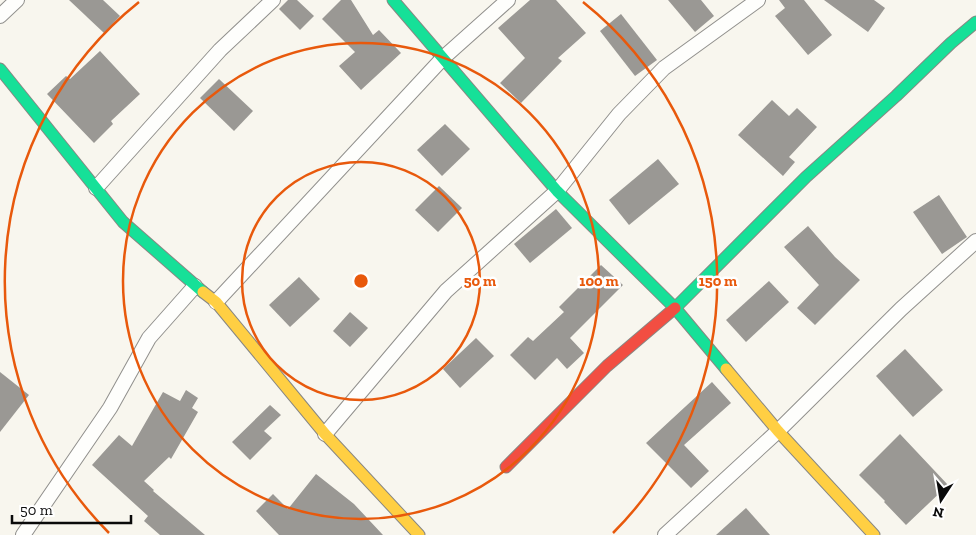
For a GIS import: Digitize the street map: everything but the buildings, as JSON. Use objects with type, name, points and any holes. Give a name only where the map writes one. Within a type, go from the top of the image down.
[{"type":"street","points":[[0,16],[17,0]]},
{"type":"street","points":[[96,188],[220,50],[273,0]]},
{"type":"street","points":[[393,0],[557,191],[675,308],[778,431],[874,535]]},
{"type":"street","points":[[216,302],[443,58],[508,0]]},
{"type":"street","points":[[324,434],[446,291],[557,191],[619,114],[664,68],[758,0]]},
{"type":"street","points":[[506,467],[607,366],[675,308],[806,178],[976,22]]},
{"type":"street","points":[[0,69],[123,222],[195,286],[216,302],[324,434],[419,535]]},
{"type":"street","points":[[665,535],[778,431],[901,309],[976,241]]},
{"type":"street","points":[[23,535],[110,408],[149,338],[195,286]]},
{"type":"traffic: fast","points":[[393,0],[557,191],[675,308],[726,369]]},
{"type":"traffic: fast","points":[[675,308],[806,177],[976,22]]},
{"type":"traffic: fast","points":[[0,69],[123,222],[203,292]]},
{"type":"traffic: slow","points":[[203,292],[216,302],[325,434],[419,535]]},
{"type":"traffic: slow","points":[[726,369],[778,431],[874,535]]},
{"type":"traffic: jam","points":[[506,467],[607,366],[675,308]]}]
